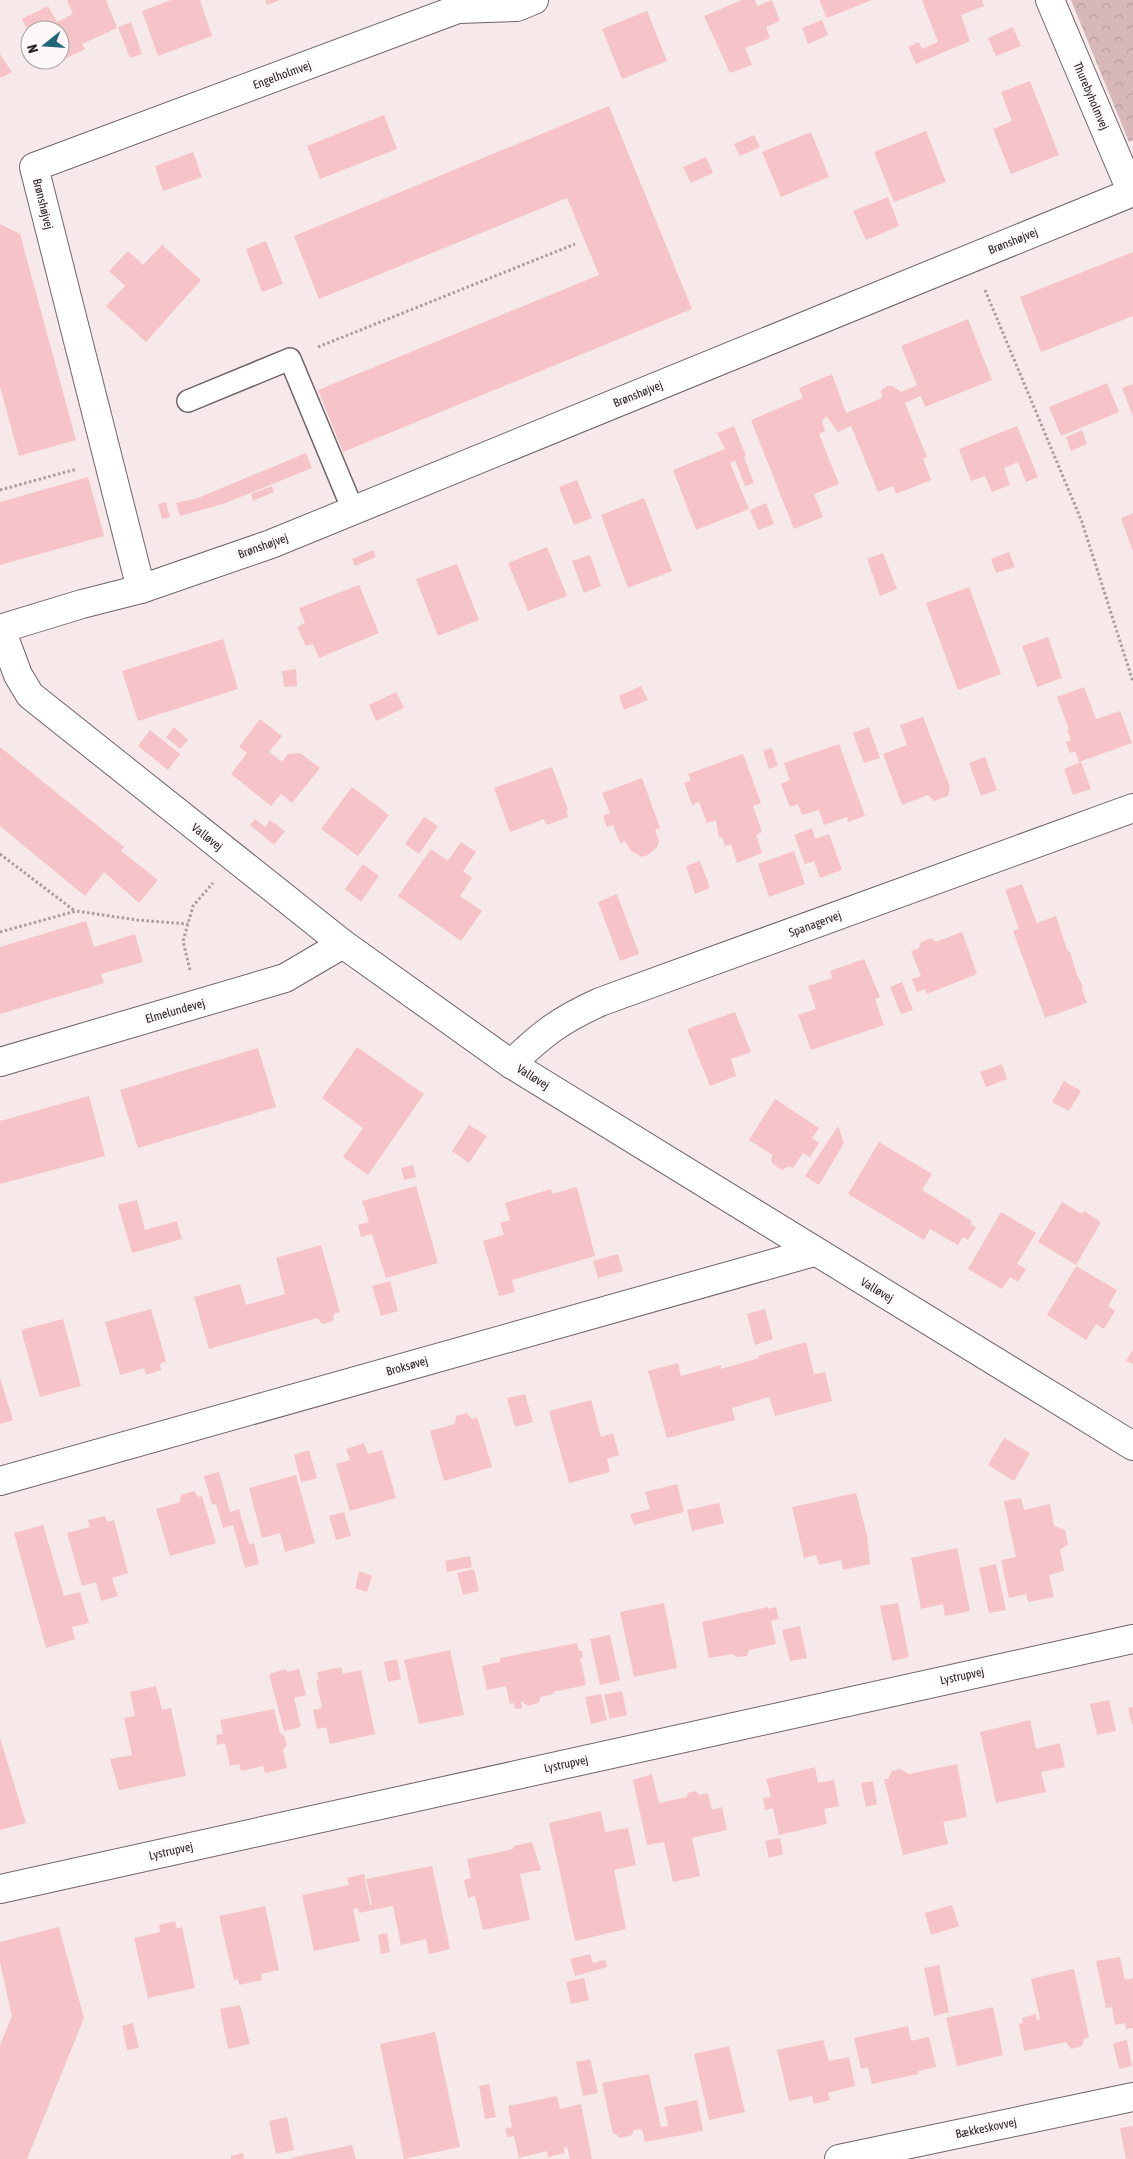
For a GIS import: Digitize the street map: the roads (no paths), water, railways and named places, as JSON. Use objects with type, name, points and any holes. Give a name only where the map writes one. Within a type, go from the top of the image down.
[{"type":"street","name":"Engelholmvej","points":[[34,167],[458,10],[517,7],[534,0]]},
{"type":"street","name":"Thurebyholmvej","points":[[1050,0],[1132,192]]},
{"type":"street","name":"Brønshøjvej","points":[[34,167],[142,589]]},
{"type":"street","name":"Brønshøjvej","points":[[1,629],[82,604],[142,589],[271,544],[1132,192]]},
{"type":"street","name":"Valløvej","points":[[1,629],[18,676],[30,696],[343,944],[511,1064],[814,1252],[1133,1446]]},
{"type":"street","name":"Spanagervej","points":[[511,1064],[538,1037],[568,1016],[600,1002],[1133,808]]},
{"type":"street","name":"Elmelundevej","points":[[0,1062],[285,978],[343,944]]},
{"type":"street","name":"Broksøvej","points":[[0,1481],[814,1252]]},
{"type":"street","name":"Lystrupvej","points":[[0,1890],[1133,1639]]},
{"type":"street","name":"Bækkeskovvej","points":[[839,2159],[1133,2097]]},
{"type":"lane","points":[[188,401],[290,359],[353,510]]}]
